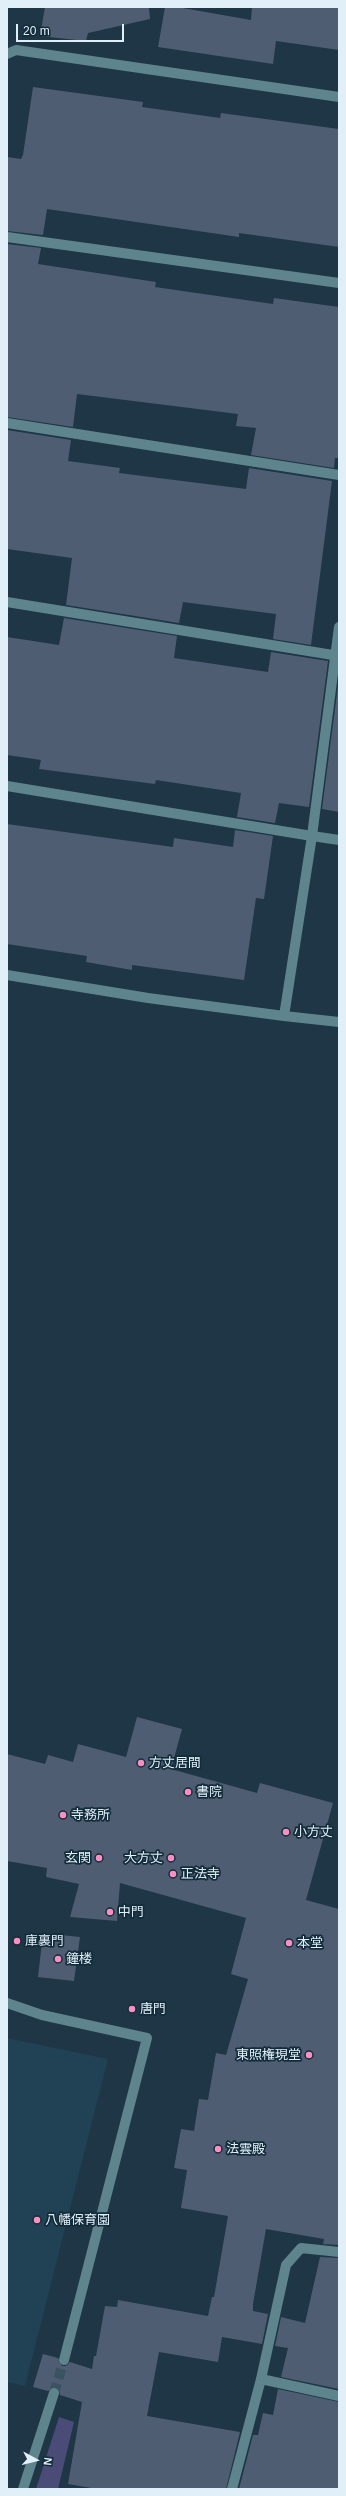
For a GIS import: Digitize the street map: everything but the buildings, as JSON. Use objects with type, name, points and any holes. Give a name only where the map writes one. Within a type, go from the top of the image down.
[{"type":"street","points":[[7,54],[16,50],[339,97]]},
{"type":"street","points":[[7,236],[339,283]]},
{"type":"street","points":[[7,423],[339,475]]},
{"type":"street","points":[[7,602],[337,655]]},
{"type":"street","points":[[284,1016],[312,836],[337,655],[339,626]]},
{"type":"street","points":[[7,786],[339,840]]},
{"type":"street","points":[[7,976],[148,998],[339,1022]]},
{"type":"street","points":[[7,2003],[42,2015],[147,2038],[64,2360]]},
{"type":"street","points":[[232,2489],[261,2379],[286,2265],[301,2248],[339,2252]]},
{"type":"street","points":[[261,2379],[339,2396]]},
{"type":"street","points":[[23,2489],[53,2396]]},
{"type":"shaded area","name":"八幡保育園","points":[[7,2038],[108,2059],[25,2386],[7,2382]]},
{"type":"shaded area","points":[[59,2417],[74,2422],[58,2489],[36,2489]]},
{"type":"tunnel","points":[[54,2393],[64,2360]]},
{"type":"place","name":"方丈居間","points":[[141,1763]]},
{"type":"place","name":"書院","points":[[188,1792]]},
{"type":"place","name":"寺務所","points":[[63,1815]]},
{"type":"place","name":"小方丈","points":[[286,1832]]},
{"type":"place","name":"玄関","points":[[99,1858]]},
{"type":"place","name":"大方丈","points":[[171,1858]]},
{"type":"place","name":"正法寺","points":[[173,1874]]},
{"type":"place","name":"中門","points":[[110,1912]]},
{"type":"place","name":"庫裏門","points":[[17,1941]]},
{"type":"place","name":"本堂","points":[[289,1943]]},
{"type":"place","name":"鐘楼","points":[[58,1959]]},
{"type":"place","name":"唐門","points":[[132,2009]]},
{"type":"place","name":"東照権現堂","points":[[309,2055]]},
{"type":"place","name":"法雲殿","points":[[218,2149]]},
{"type":"place","name":"八幡保育園","points":[[37,2220]]}]
